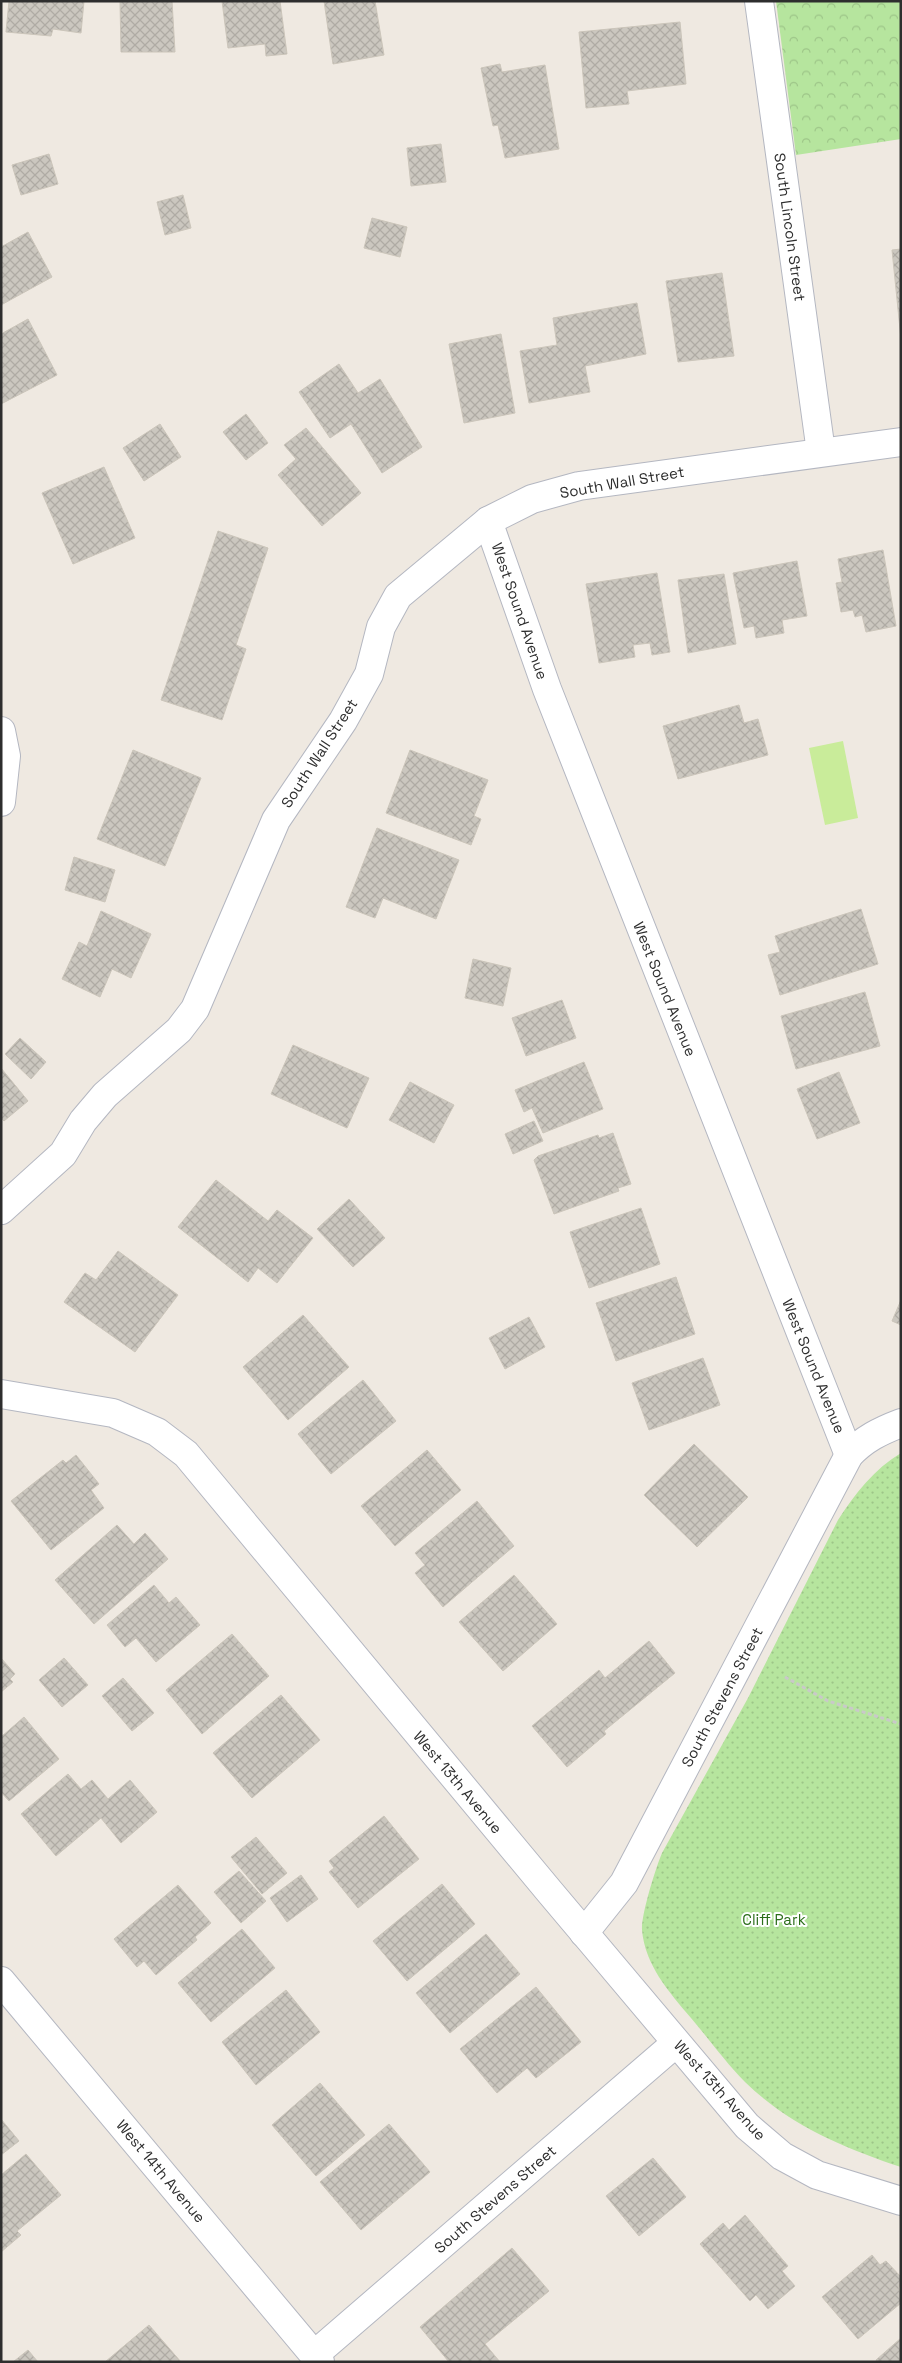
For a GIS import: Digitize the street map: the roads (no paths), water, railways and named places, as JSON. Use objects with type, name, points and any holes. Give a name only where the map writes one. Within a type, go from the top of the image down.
[{"type":"street","name":"South Lincoln Street","points":[[759,1],[821,452]]},
{"type":"street","name":"South Wall Street","points":[[1,1210],[63,1154],[83,1121],[105,1095],[178,1030],[195,1009],[276,820],[343,721],[369,674],[381,627],[398,596],[488,521],[532,499],[579,486],[901,442]]},
{"type":"street","name":"West Sound Avenue","points":[[488,521],[547,688],[849,1455]]},
{"type":"street","points":[[1,731],[6,756],[1,802]]},
{"type":"street","name":"West 13th Avenue","points":[[1,1394],[112,1413],[157,1432],[186,1454],[747,2126],[782,2156],[817,2175],[901,2201]]},
{"type":"street","name":"South Stevens Street","points":[[584,1933],[624,1883],[849,1455],[861,1442],[875,1433],[901,1423]]},
{"type":"street","name":"West 14th Avenue","points":[[1,1981],[317,2358]]},
{"type":"street","name":"South Stevens Street","points":[[317,2358],[676,2043]]},
{"type":"park label","name":"Cliff Park","points":[[774,1919]]}]
